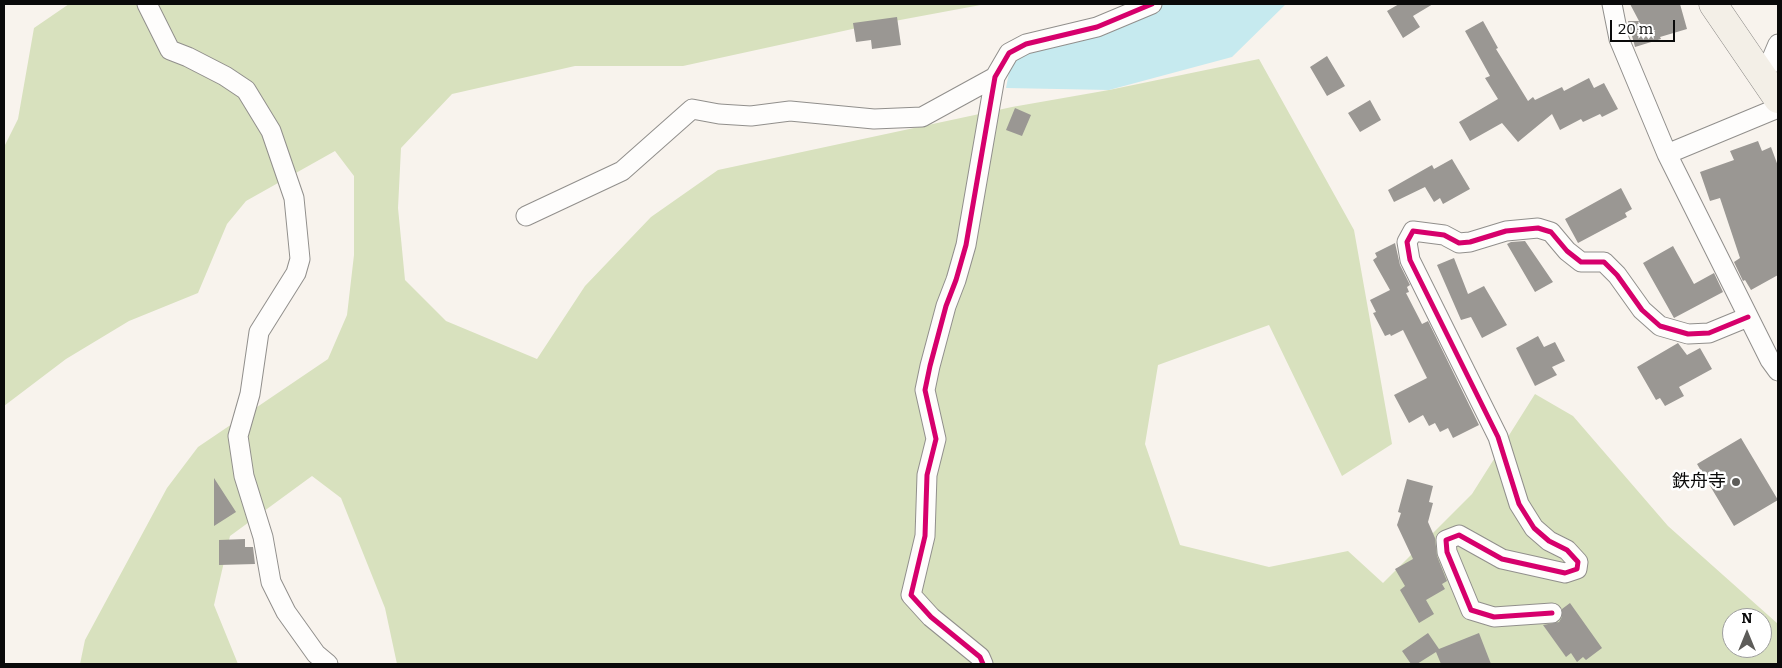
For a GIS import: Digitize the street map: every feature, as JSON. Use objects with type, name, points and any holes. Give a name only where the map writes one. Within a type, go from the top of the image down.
[{"type":"main road","points":[[1713,4],[1771,88]]},
{"type":"street","points":[[147,4],[170,50],[225,76],[246,90],[271,132],[294,198],[300,259],[296,273],[259,332],[250,394],[238,436],[244,476],[262,537],[271,582],[286,612],[316,654],[328,664]]},
{"type":"street","points":[[984,664],[980,657],[931,617],[911,595],[925,536],[927,476],[936,439],[925,390],[946,306],[966,245],[996,77],[1009,53],[1026,44],[1097,28],[1152,4]]},
{"type":"street","points":[[1612,4],[1620,39],[1667,154],[1770,360],[1778,370]]},
{"type":"street","points":[[1771,88],[1778,44]]},
{"type":"street","points":[[526,216],[622,170],[692,108],[719,114],[751,116],[790,111],[874,119],[922,118],[996,77]]},
{"type":"street","points":[[1667,154],[1778,108]]},
{"type":"street","points":[[1552,613],[1494,617],[1471,610],[1447,552],[1446,540],[1459,535],[1502,559],[1565,573],[1577,569],[1578,562],[1567,550],[1549,541],[1534,528],[1519,504],[1498,437],[1410,260],[1407,242],[1413,231],[1444,236],[1459,243],[1470,242],[1506,231],[1538,228],[1551,232],[1581,262],[1604,262],[1617,275],[1642,310],[1660,326],[1688,334],[1709,333],[1748,317]]},
{"type":"green space","points":[[69,4],[986,4],[857,28],[683,66],[575,66],[452,94],[401,148],[398,208],[405,280],[446,321],[537,359],[585,286],[651,217],[718,170],[1012,107],[1109,90],[1259,59],[1354,230],[1392,444],[1342,476],[1269,325],[1158,365],[1145,444],[1180,545],[1269,567],[1348,551],[1383,583],[1472,494],[1535,394],[1573,416],[1668,526],[1760,608],[1722,608],[1722,658],[1772,658],[1772,619],[1778,624],[1778,664],[397,664],[385,608],[341,498],[312,476],[230,536],[214,605],[238,664],[80,664],[85,640],[167,488],[198,447],[328,359],[347,315],[354,255],[354,176],[335,151],[246,201],[227,224],[198,293],[129,321],[66,359],[4,406],[4,147],[18,119],[34,28]]},
{"type":"water","points":[[1164,4],[1286,4],[1232,57],[1109,90],[1006,88],[1012,57],[1097,32]]},
{"type":"building","points":[[1399,4],[1433,4],[1413,16],[1420,27],[1403,38],[1387,11]]},
{"type":"building","points":[[1630,4],[1680,4],[1687,29],[1635,47],[1628,21],[1639,21]]},
{"type":"building","points":[[897,17],[901,45],[872,49],[871,40],[856,42],[853,23]]},
{"type":"building","points":[[1483,21],[1498,48],[1496,49],[1528,101],[1533,97],[1535,100],[1562,87],[1564,91],[1589,78],[1594,88],[1604,83],[1618,109],[1602,117],[1600,114],[1583,122],[1581,119],[1560,130],[1552,114],[1518,142],[1502,123],[1470,141],[1459,122],[1498,99],[1485,78],[1490,76],[1465,31]]},
{"type":"building","points":[[1327,56],[1345,86],[1327,96],[1310,67]]},
{"type":"building","points":[[1370,100],[1381,120],[1360,132],[1348,113]]},
{"type":"building","points":[[1015,108],[1031,115],[1022,136],[1006,130]]},
{"type":"building","points":[[1758,141],[1762,151],[1771,147],[1778,166],[1778,275],[1751,290],[1745,280],[1743,281],[1734,262],[1740,258],[1720,198],[1710,201],[1700,172],[1734,160],[1730,151]]},
{"type":"building","points":[[1452,159],[1470,189],[1443,204],[1440,198],[1434,202],[1425,187],[1394,202],[1388,190],[1432,165],[1434,169]]},
{"type":"building","points":[[1621,188],[1632,209],[1625,213],[1627,217],[1578,243],[1565,219]]},
{"type":"building","points":[[1525,241],[1553,282],[1535,292],[1507,244]]},
{"type":"building","points":[[1395,243],[1400,265],[1410,285],[1407,287],[1409,292],[1406,293],[1422,324],[1428,321],[1479,425],[1453,438],[1448,428],[1440,432],[1435,423],[1429,426],[1423,415],[1409,423],[1394,395],[1427,378],[1403,330],[1391,336],[1390,334],[1385,336],[1373,313],[1376,312],[1370,300],[1390,290],[1373,260],[1377,257],[1375,253]]},
{"type":"building","points":[[1673,246],[1694,284],[1714,273],[1723,292],[1674,318],[1643,263]]},
{"type":"building","points":[[1454,258],[1468,294],[1484,286],[1507,325],[1482,338],[1471,317],[1461,320],[1437,265]]},
{"type":"building","points":[[1538,336],[1544,347],[1555,342],[1565,361],[1552,367],[1557,375],[1535,386],[1516,348]]},
{"type":"building","points":[[1678,343],[1687,355],[1700,348],[1712,369],[1679,387],[1684,396],[1665,406],[1660,398],[1656,400],[1637,367]]},
{"type":"building","points":[[1741,438],[1778,500],[1734,526],[1697,464]]},
{"type":"building","points":[[214,478],[236,512],[214,526]]},
{"type":"building","points":[[1407,479],[1433,486],[1429,502],[1433,503],[1428,522],[1435,538],[1437,556],[1447,581],[1442,584],[1445,589],[1426,600],[1434,614],[1419,623],[1400,590],[1405,586],[1395,569],[1413,559],[1397,525],[1401,513],[1398,512]]},
{"type":"building","points":[[245,539],[245,547],[253,547],[255,564],[219,565],[219,540]]},
{"type":"building","points":[[1570,603],[1602,648],[1586,660],[1583,657],[1577,662],[1571,653],[1566,657],[1543,625],[1559,622],[1562,617],[1562,609]]},
{"type":"building","points":[[1428,633],[1439,649],[1479,633],[1491,664],[1441,664],[1436,652],[1417,664],[1411,664],[1402,651]]},
{"type":"cycle path","points":[[983,664],[980,657],[931,617],[911,595],[925,536],[927,475],[936,439],[925,390],[946,306],[966,245],[995,77],[1009,53],[1026,44],[1097,27],[1152,4]]},
{"type":"cycle path","points":[[1552,613],[1494,617],[1471,610],[1447,552],[1446,540],[1459,535],[1502,559],[1565,573],[1577,569],[1578,562],[1567,550],[1549,541],[1534,528],[1519,504],[1498,437],[1410,260],[1407,242],[1413,231],[1444,235],[1459,243],[1470,242],[1506,231],[1538,228],[1551,232],[1567,251],[1581,262],[1604,262],[1617,275],[1642,310],[1660,326],[1688,334],[1709,333],[1748,317]]},
{"type":"place","name":"鉄舟寺","points":[[1736,482]]}]
